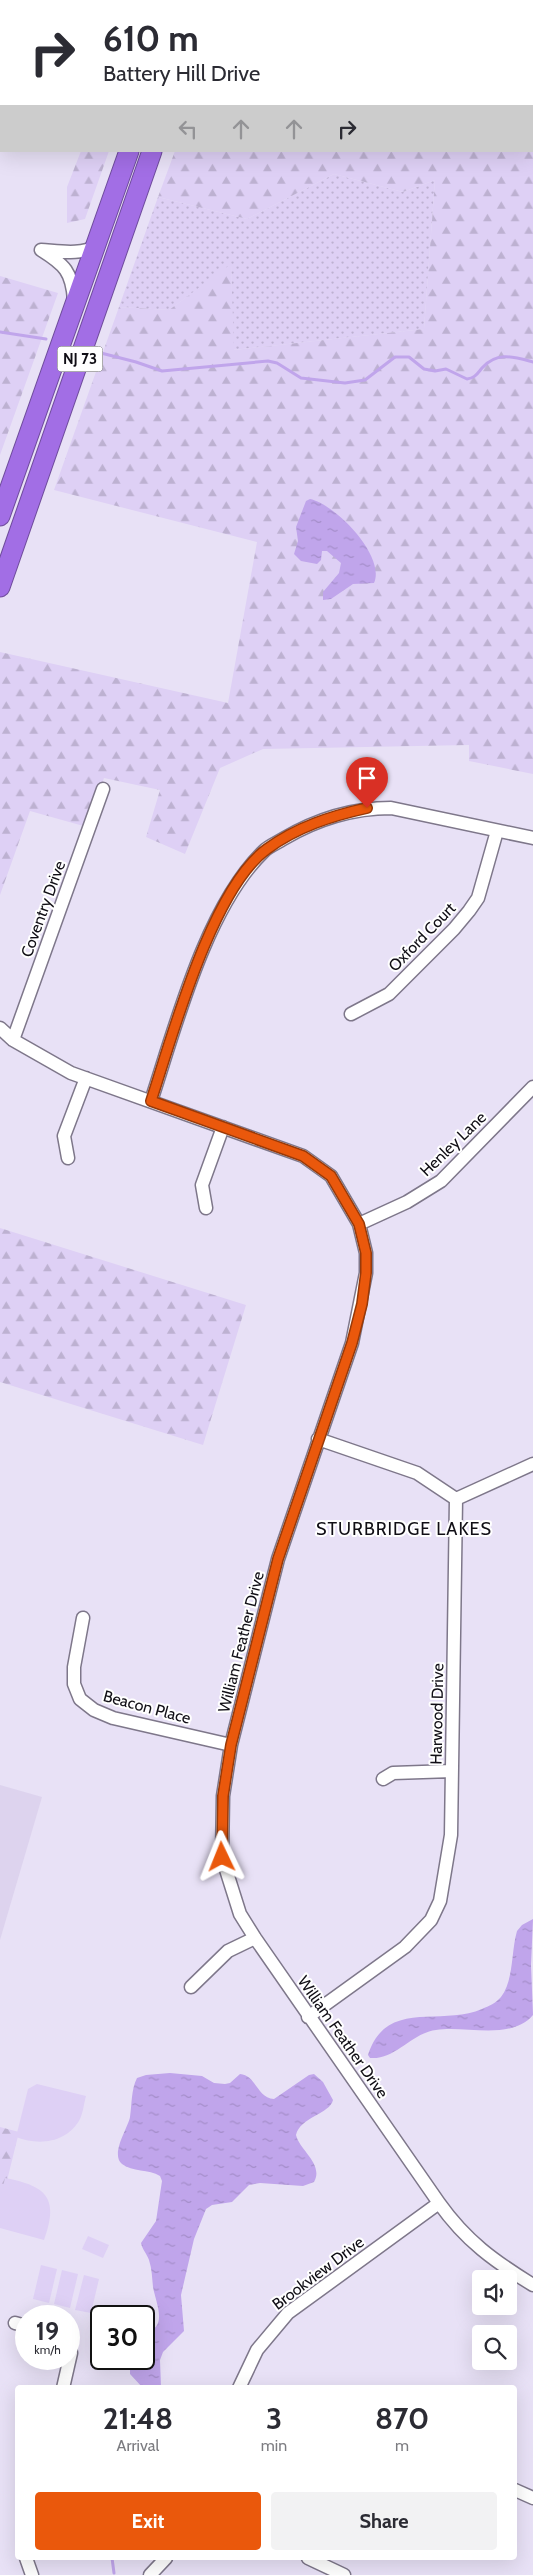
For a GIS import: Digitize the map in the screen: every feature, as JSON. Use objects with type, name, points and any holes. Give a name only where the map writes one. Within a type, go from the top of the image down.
[{"type":"highway","name":"NJ 73","points":[[0,516],[129,152]]},
{"type":"highway","name":"NJ 73","points":[[0,587],[4,565],[152,152]]},
{"type":"street","points":[[74,304],[72,284],[61,262],[41,250],[72,252],[90,249],[97,245]]},
{"type":"street","name":"Coventry Drive","points":[[6,1040],[103,789]]},
{"type":"street","points":[[151,1101],[189,985],[224,904],[245,873],[265,850],[300,829],[331,816],[367,808],[391,808],[533,838]]},
{"type":"street","name":"Oxford Court","points":[[351,1014],[389,994],[454,929],[469,911],[478,898],[497,831]]},
{"type":"street","name":"William Feather Drive","points":[[0,1028],[6,1040],[70,1073],[303,1156],[331,1176],[359,1224],[366,1253],[366,1273],[362,1304],[352,1343],[278,1559],[231,1745],[223,1796],[222,1857],[240,1914],[308,2017],[438,2203],[471,2242],[493,2260],[533,2285]]},
{"type":"street","points":[[68,1158],[64,1136],[86,1078]]},
{"type":"street","name":"Henley Lane","points":[[359,1224],[414,1198],[441,1180],[533,1087]]},
{"type":"street","points":[[206,1208],[202,1185],[223,1127]]},
{"type":"street","points":[[318,1439],[417,1473],[456,1499],[533,1464]]},
{"type":"street","name":"Harwood Drive","points":[[308,2017],[405,1947],[431,1920],[440,1901],[451,1835],[456,1499]]},
{"type":"street","name":"Beacon Place","points":[[84,1618],[74,1667],[74,1684],[80,1699],[94,1710],[113,1718],[231,1745]]},
{"type":"street","points":[[383,1779],[393,1773],[452,1771]]},
{"type":"street","points":[[191,1986],[228,1951],[255,1938]]},
{"type":"street","name":"Brookview Drive","points":[[240,2385],[257,2350],[288,2314],[438,2203]]},
{"type":"street","points":[[64,2385],[68,2370]]},
{"type":"street","points":[[517,2491],[533,2498]]},
{"type":"street","points":[[27,2560],[32,2575]]},
{"type":"street","points":[[150,2575],[164,2560]]},
{"type":"street","points":[[312,2560],[344,2575]]},
{"type":"shaded area","points":[[0,1785],[42,1797],[0,1940]]},
{"type":"green space","points":[[81,152],[109,152],[85,219],[67,223],[67,187]]},
{"type":"green space","points":[[175,152],[533,152],[533,774],[469,761],[469,745],[263,749],[220,768],[185,854],[146,837],[160,790],[104,778],[87,827],[30,811],[0,895],[0,652],[228,703],[257,542],[54,490],[119,307],[169,310],[231,264],[234,350],[424,329],[435,180],[403,192],[334,174],[247,219],[158,197]]},
{"type":"green space","points":[[334,174],[403,192],[435,180],[424,329],[233,350],[231,265],[169,310],[119,307],[158,197],[247,219]]},
{"type":"green space","points":[[0,276],[58,293],[0,455]]},
{"type":"green space","points":[[0,1228],[246,1305],[203,1445],[0,1382]]},
{"type":"green space","points":[[37,2084],[86,2096],[80,2119],[68,2133],[60,2138],[43,2142],[16,2137],[28,2089]]},
{"type":"green space","points":[[0,2127],[19,2132],[0,2209]]},
{"type":"green space","points":[[5,2178],[31,2185],[46,2196],[50,2214],[44,2240],[0,2228],[0,2200]]},
{"type":"green space","points":[[88,2236],[109,2245],[103,2258],[82,2249]]},
{"type":"green space","points":[[41,2265],[57,2269],[49,2303],[33,2299]]},
{"type":"green space","points":[[62,2270],[78,2274],[71,2305],[54,2304]]},
{"type":"green space","points":[[84,2275],[99,2279],[93,2305],[90,2305],[90,2313],[80,2311],[80,2305],[76,2305]]},
{"type":"water","points":[[310,499],[332,510],[356,533],[366,546],[373,559],[376,572],[374,583],[353,584],[331,599],[323,600],[323,592],[339,573],[341,563],[327,551],[322,551],[321,560],[317,564],[301,561],[294,554],[298,541],[296,527],[306,501]]},
{"type":"water","points":[[533,1919],[531,1965],[533,2015],[524,2023],[513,2028],[500,2030],[448,2029],[427,2032],[388,2055],[370,2058],[368,2055],[376,2037],[388,2026],[401,2020],[416,2017],[466,2014],[482,2009],[497,2001],[508,1982],[517,1931],[522,1925]]},
{"type":"water","points":[[170,2073],[202,2076],[214,2083],[225,2084],[230,2083],[240,2074],[250,2078],[268,2098],[274,2099],[309,2075],[314,2074],[323,2082],[333,2100],[327,2109],[303,2124],[296,2135],[298,2141],[314,2163],[316,2175],[314,2182],[303,2186],[260,2183],[249,2185],[232,2202],[212,2205],[206,2209],[194,2239],[181,2295],[184,2331],[163,2352],[160,2360],[161,2385],[140,2385],[130,2374],[130,2370],[155,2370],[155,2327],[159,2321],[150,2263],[141,2243],[156,2221],[162,2181],[160,2176],[151,2172],[126,2167],[119,2160],[118,2154],[129,2122],[137,2078],[146,2075]]},
{"type":"waterway","points":[[0,332],[46,339]]},
{"type":"waterway","points":[[101,353],[162,371],[268,361],[277,363],[301,378],[345,383],[365,380],[395,357],[409,357],[424,369],[435,371],[446,369],[467,379],[472,378],[488,363],[500,357],[512,357],[533,362]]},
{"type":"waterway","points":[[112,2560],[114,2573]]},
{"type":"district","name":"STURBRIDGE LAKES","points":[[404,1529]]},
{"type":"route","points":[[222,1857],[221,1825],[223,1796],[231,1745],[278,1559],[352,1343],[362,1304],[366,1273],[366,1253],[359,1224],[331,1176],[303,1156],[151,1101],[189,985],[224,904],[245,873],[265,850],[300,829],[331,816],[367,808]]}]
